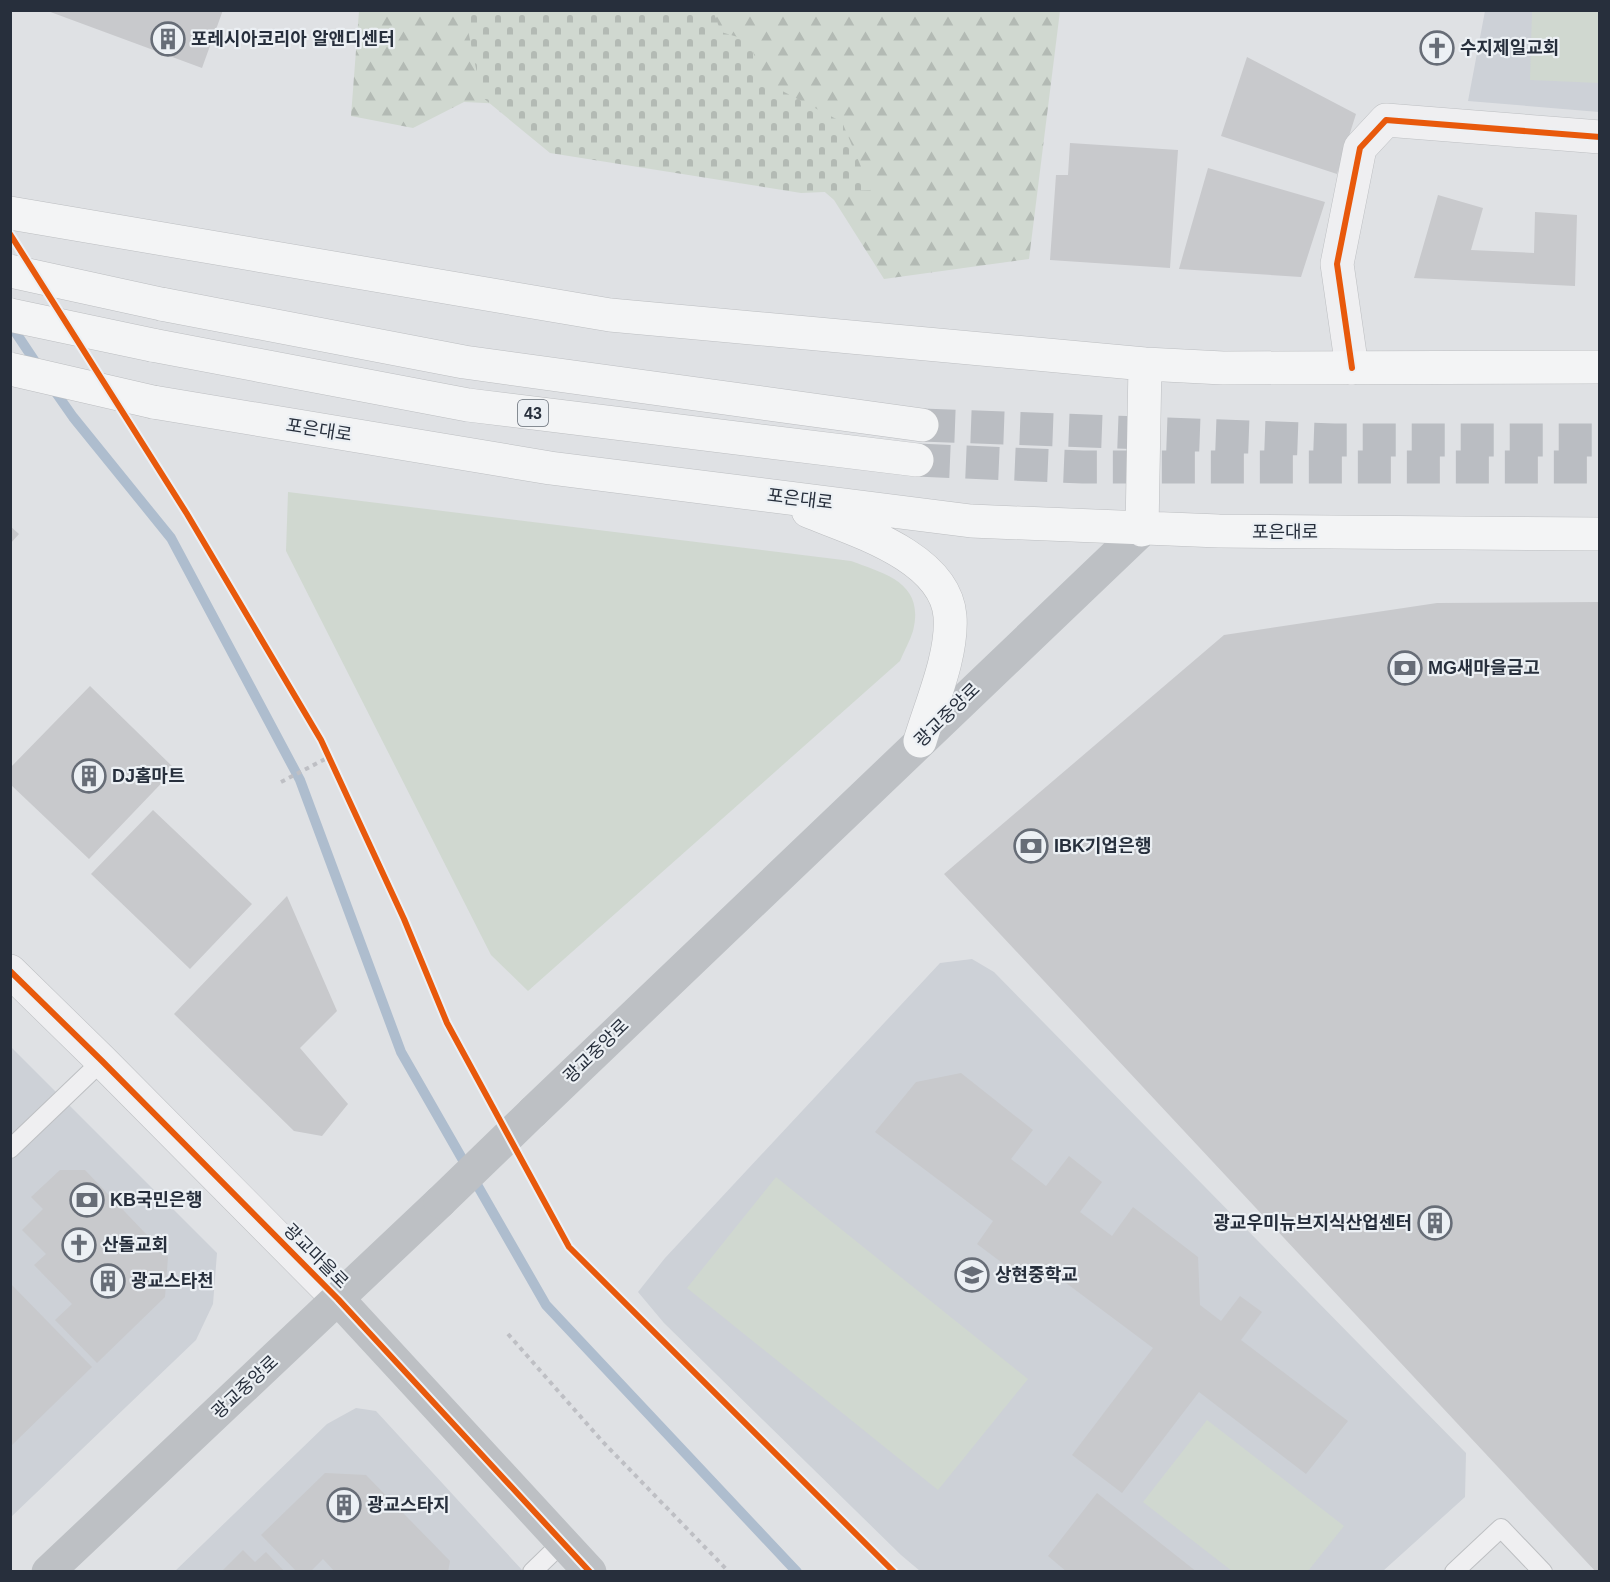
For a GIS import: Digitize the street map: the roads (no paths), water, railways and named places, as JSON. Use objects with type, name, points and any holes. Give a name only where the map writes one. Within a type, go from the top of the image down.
[{"type":"main road","points":[[10,213],[610,315],[1145,364],[1223,368],[1599,367]]},
{"type":"main road","name":"43","points":[[10,272],[161,304],[465,362],[922,425]]},
{"type":"main road","name":"43","points":[[10,315],[152,345],[468,405],[917,460]]},
{"type":"main road","points":[[1142,530],[1145,364]]},
{"type":"main road","name":"포은대로","points":[[10,369],[153,402],[550,468],[971,521],[1142,530],[1599,534]]},
{"type":"main road","points":[[768,495],[883,542],[925,569],[942,591],[950,614],[949,637],[944,662],[920,741]]},
{"type":"main road","name":"광교중앙로","points":[[48,1572],[440,1202],[1142,530]]},
{"type":"main road","name":"광교마을로","points":[[338,1299],[590,1572]]},
{"type":"street","points":[[1352,368],[1337,264],[1360,148],[1386,120],[1599,137]]},
{"type":"street","name":"광교마을로","points":[[10,971],[338,1299]]},
{"type":"lane","points":[[10,1149],[102,1061]]},
{"type":"lane","points":[[1454,1572],[1501,1528],[1542,1572]]},
{"type":"lane","points":[[532,1572],[562,1543]]},
{"type":"waterway","points":[[10,324],[40,369]]},
{"type":"waterway","points":[[52,387],[73,417],[171,538],[300,780],[401,1052],[546,1305],[797,1572]]},
{"type":"tunnel","points":[[922,425],[1334,440],[1600,440]]},
{"type":"tunnel","points":[[917,460],[1083,467],[1600,467]]},
{"type":"place","name":"포레시아코리아 알앤디센터","points":[[168,39]]},
{"type":"place","name":"수지제일교회","points":[[1437,48]]},
{"type":"place","name":"MG새마을금고","points":[[1405,668]]},
{"type":"place","name":"DJ홈마트","points":[[89,776]]},
{"type":"place","name":"IBK기업은행","points":[[1031,846]]},
{"type":"place","name":"KB국민은행","points":[[87,1200]]},
{"type":"place","name":"광교우미뉴브지식산업센터","points":[[1435,1223]]},
{"type":"place","name":"산돌교회","points":[[79,1245]]},
{"type":"place","name":"상현중학교","points":[[972,1275]]},
{"type":"place","name":"광교스타천","points":[[108,1281]]},
{"type":"place","name":"광교스타지","points":[[344,1505]]}]
